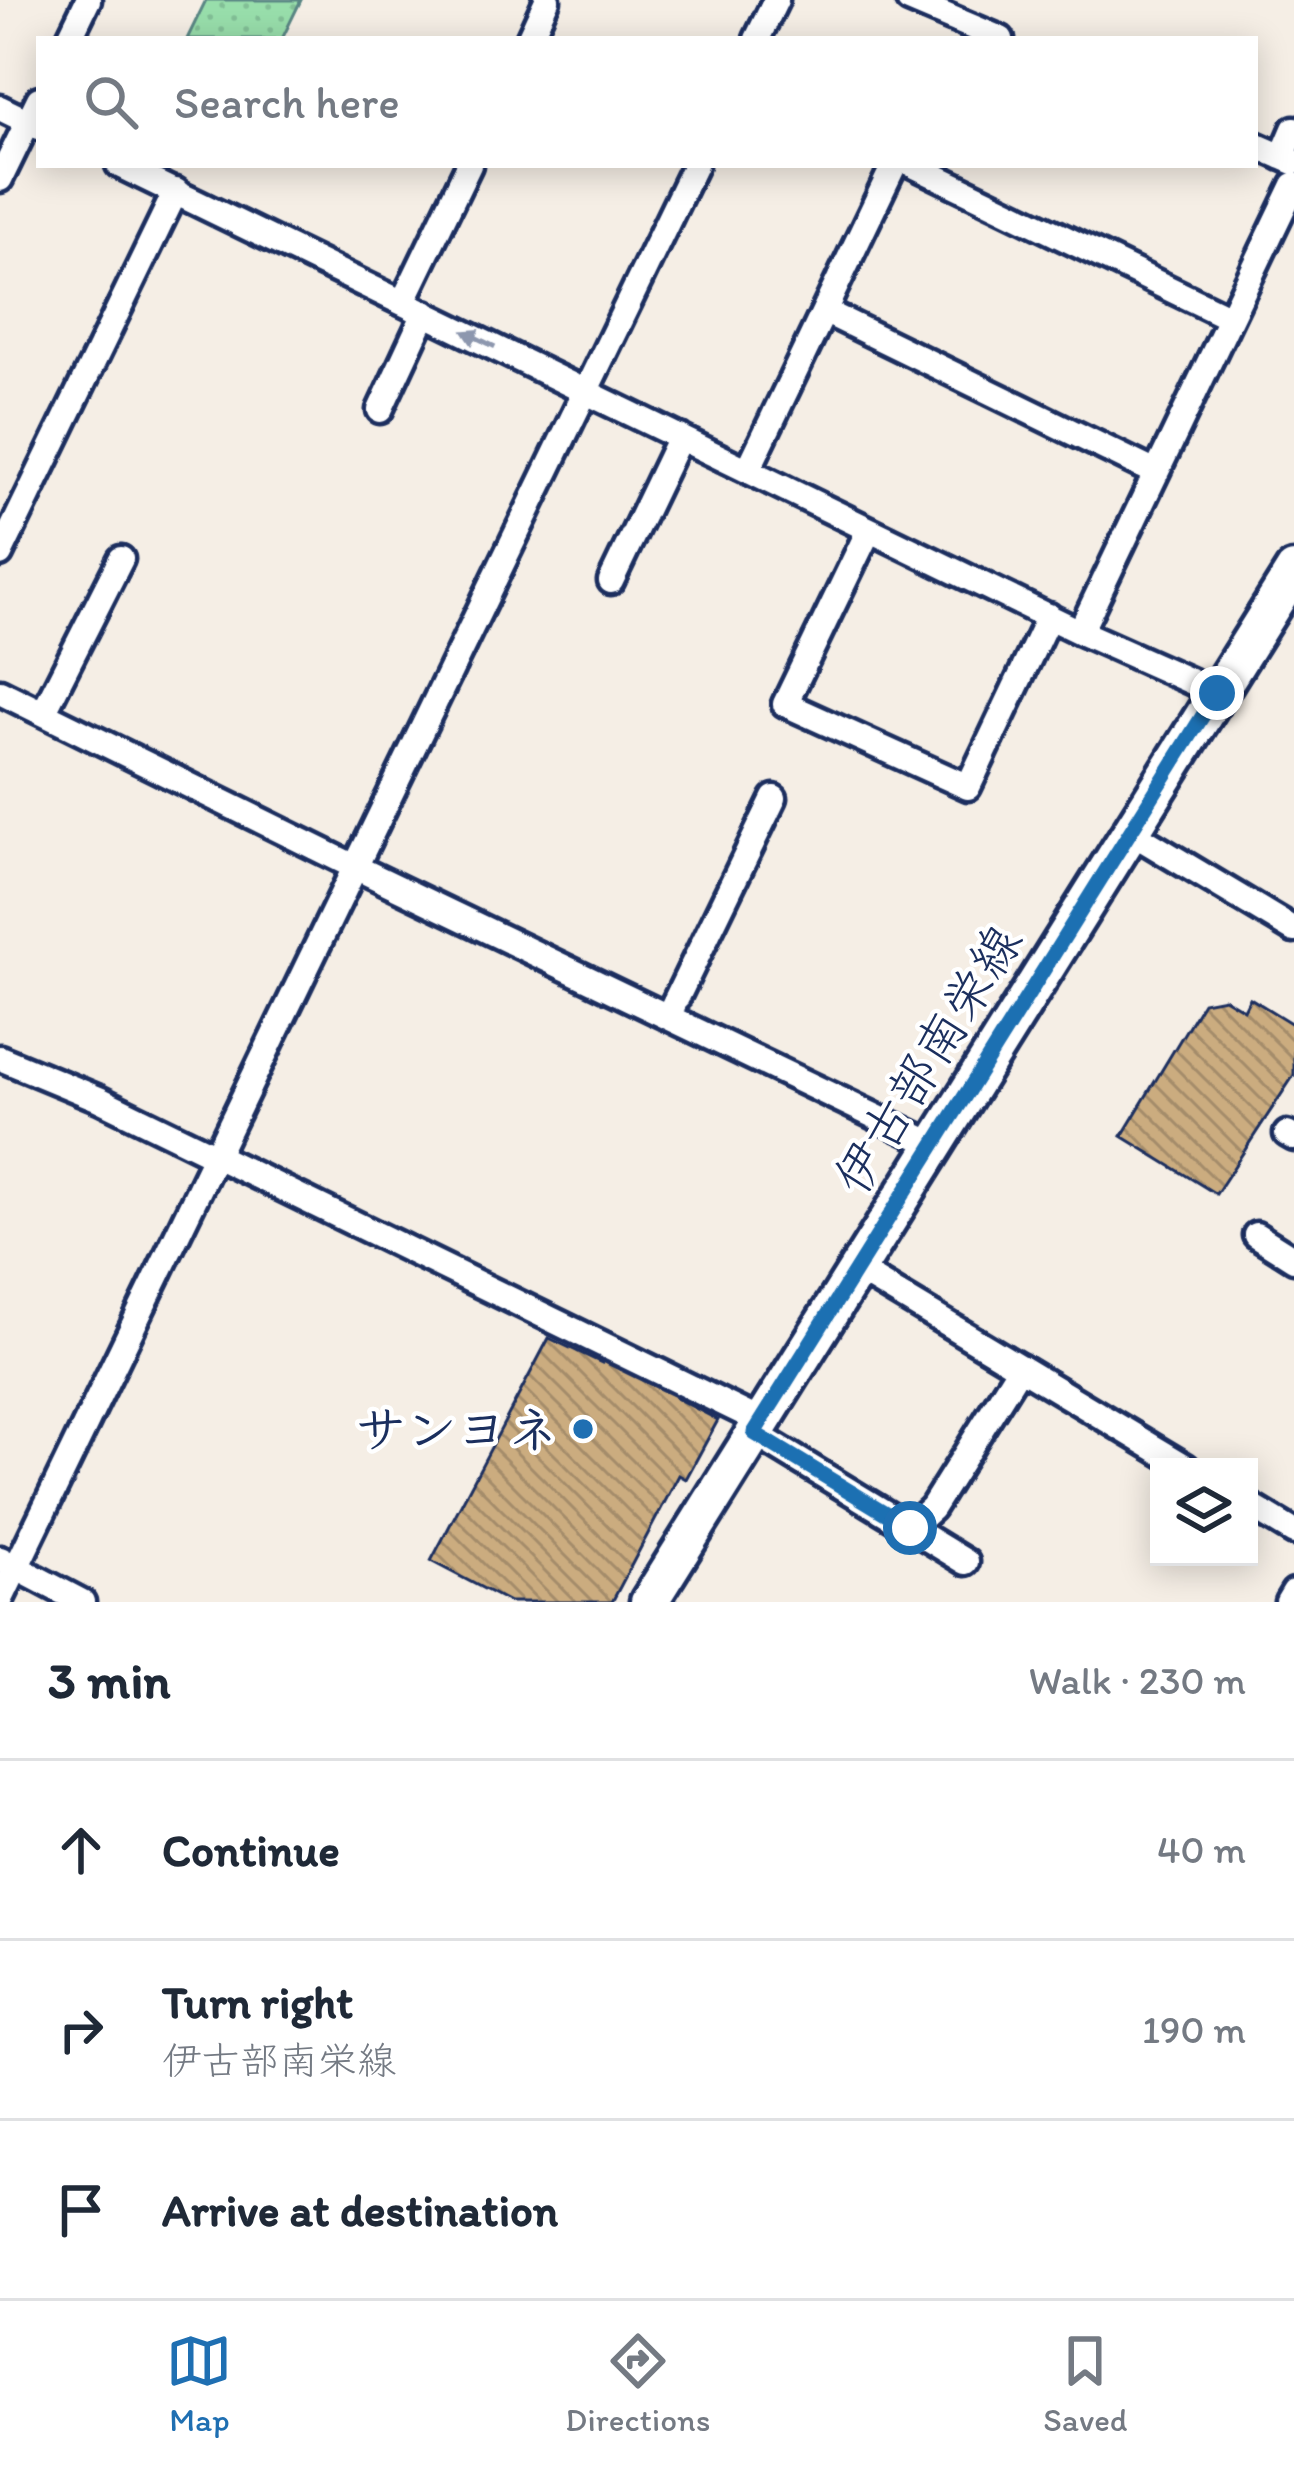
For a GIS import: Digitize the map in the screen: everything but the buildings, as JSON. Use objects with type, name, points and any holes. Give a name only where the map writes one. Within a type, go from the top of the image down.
[{"type":"main road","name":"伊古部南栄線","points":[[649,1602],[1294,571]]},
{"type":"street","points":[[70,36],[88,0]]},
{"type":"street","points":[[530,36],[548,0]]},
{"type":"street","points":[[758,36],[776,0]]},
{"type":"street","points":[[909,0],[958,31]]},
{"type":"street","points":[[0,108],[35,116],[0,179]]},
{"type":"street","points":[[1258,146],[1288,159],[1294,129]]},
{"type":"street","points":[[126,168],[1080,632],[1217,693]]},
{"type":"street","points":[[380,410],[468,168]]},
{"type":"street","points":[[0,1601],[8,1563],[216,1155],[694,168]]},
{"type":"street","points":[[748,470],[893,168]]},
{"type":"street","points":[[919,168],[1230,318]]},
{"type":"street","points":[[1080,632],[1294,185]]},
{"type":"street","points":[[0,554],[176,191]]},
{"type":"street","points":[[824,311],[1156,472]]},
{"type":"street","points":[[611,581],[680,437]]},
{"type":"street","points":[[869,530],[785,704],[968,787],[1048,616]]},
{"type":"street","points":[[43,713],[121,559]]},
{"type":"street","points":[[0,692],[935,1145]]},
{"type":"street","points":[[668,1016],[774,798]]},
{"type":"street","points":[[1129,831],[1294,931]]},
{"type":"street","points":[[0,1058],[216,1155],[758,1428],[966,1562]]},
{"type":"street","points":[[1256,1235],[1294,1259]]},
{"type":"street","points":[[856,1269],[1171,1458]]},
{"type":"street","points":[[910,1528],[932,1508],[1020,1367]]},
{"type":"street","points":[[1258,1510],[1294,1532]]},
{"type":"street","points":[[8,1563],[82,1602]]},
{"type":"street","points":[[1288,1602],[1294,1592]]},
{"type":"green space","points":[[206,0],[301,0],[283,36],[188,36]]},
{"type":"place","name":"サンヨネ","points":[[583,1429]]},
{"type":"route","points":[[910,1528],[754,1433],[1217,693]]}]
